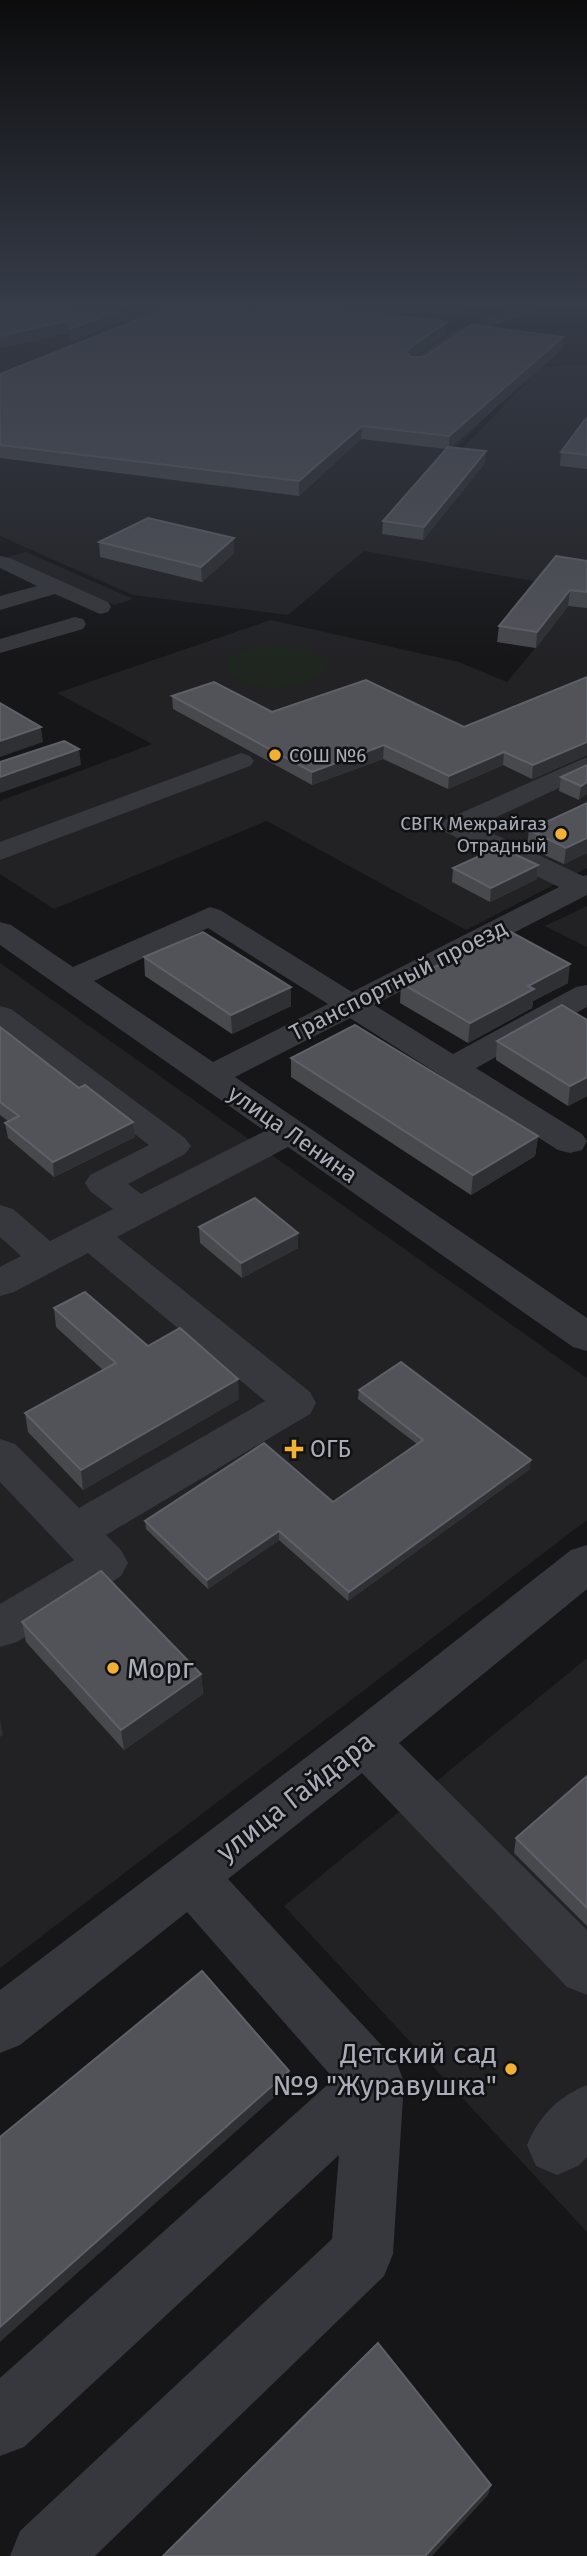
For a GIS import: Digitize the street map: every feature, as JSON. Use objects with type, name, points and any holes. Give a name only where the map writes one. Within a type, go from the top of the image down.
[{"type":"street","points":[[4,562],[100,607]]},
{"type":"street","points":[[0,603],[56,587]]},
{"type":"street","points":[[0,646],[75,624]]},
{"type":"street","points":[[0,852],[241,761]]},
{"type":"street","points":[[584,885],[455,825],[587,765]]},
{"type":"street","name":"Транспортный проезд","points":[[210,1077],[584,885]]},
{"type":"street","points":[[71,980],[209,916],[570,1142]]},
{"type":"street","points":[[497,929],[531,948]]},
{"type":"street","name":"улица Ленина","points":[[3,936],[71,980],[587,1337]]},
{"type":"street","points":[[451,1068],[583,982]]},
{"type":"street","points":[[0,1016],[173,1146],[103,1183],[138,1210]]},
{"type":"street","points":[[0,1283],[290,1132]]},
{"type":"street","points":[[0,1217],[46,1258]]},
{"type":"street","points":[[75,1531],[295,1403],[90,1235]]},
{"type":"street","points":[[0,1455],[105,1563],[0,1628]]},
{"type":"street","name":"улица Гайдара","points":[[0,2025],[364,1742],[587,1563]]},
{"type":"street","points":[[364,1742],[587,1968]]},
{"type":"street","points":[[46,2556],[362,2254],[375,2082],[191,1877]]},
{"type":"street","points":[[0,2423],[375,2082]]},
{"type":"shaded area","points":[[0,423],[480,423],[448,456],[396,518],[487,423],[587,423],[587,868],[466,930],[267,821],[54,909],[0,874],[0,801],[152,744],[57,693],[271,620],[459,662],[507,682],[535,648],[497,642],[544,583],[364,551],[288,615],[133,595],[0,536]]},
{"type":"shaded area","points":[[26,552],[133,599],[114,605],[7,557]]},
{"type":"shaded area","points":[[283,645],[312,651],[327,662],[327,669],[305,683],[277,688],[248,683],[227,670],[226,663],[231,657],[244,650]]},
{"type":"shaded area","points":[[587,906],[587,947],[545,926]]},
{"type":"shaded area","name":"ОГБ","points":[[0,963],[587,1378],[587,1520],[0,1968]]},
{"type":"shaded area","name":"Детский сад №9 \"Журавушка\"","points":[[587,1658],[587,2232],[284,1906]]},
{"type":"building","points":[[0,423],[464,423],[449,436],[362,426],[299,481],[0,445]]},
{"type":"building","points":[[582,423],[587,423],[587,455],[561,452]]},
{"type":"building","points":[[448,447],[486,451],[424,527],[383,521]]},
{"type":"building","points":[[148,518],[234,538],[201,567],[99,542]]},
{"type":"building","points":[[556,556],[587,561],[587,592],[570,590],[537,632],[499,626]]},
{"type":"building","points":[[587,677],[587,742],[533,765],[504,752],[449,776],[384,745],[312,772],[172,696],[214,682],[272,712],[366,680],[464,727]]},
{"type":"building","points":[[0,703],[41,727],[0,741]]},
{"type":"building","points":[[64,741],[79,749],[0,777],[0,762]]},
{"type":"building","points":[[587,765],[587,782],[581,786],[561,777]]},
{"type":"building","points":[[587,803],[587,838],[566,848],[529,830]]},
{"type":"building","points":[[499,847],[538,865],[491,888],[453,868]]},
{"type":"building","points":[[509,931],[570,964],[528,986],[534,989],[470,1023],[401,983]]},
{"type":"building","points":[[203,932],[291,987],[231,1015],[144,957]]},
{"type":"building","points":[[562,1005],[587,1020],[587,1077],[570,1086],[497,1041]]},
{"type":"building","points":[[355,1025],[538,1136],[473,1175],[291,1058]]},
{"type":"building","points":[[0,1027],[79,1088],[85,1085],[133,1122],[53,1162],[5,1123],[19,1116],[0,1102]]},
{"type":"building","points":[[255,1198],[298,1233],[241,1263],[199,1227]]},
{"type":"building","points":[[85,1292],[148,1346],[180,1328],[238,1379],[81,1470],[25,1413],[116,1363],[54,1308]]},
{"type":"building","points":[[401,1362],[531,1460],[349,1592],[279,1531],[207,1580],[145,1521],[264,1443],[333,1502],[423,1440],[359,1390]]},
{"type":"building","name":"Морг","points":[[101,1571],[201,1674],[121,1730],[22,1622]]},
{"type":"building","points":[[587,1776],[587,1908],[516,1838]]},
{"type":"building","points":[[202,1971],[289,2071],[0,2327],[0,2137]]},
{"type":"building","points":[[378,2343],[491,2485],[425,2556],[163,2556]]},
{"type":"place","name":"СОШ №6","points":[[275,755]]},
{"type":"place","name":"СВГК Межрайгаз Отрадный","points":[[561,834]]},
{"type":"place","name":"ОГБ","points":[[294,1449]]},
{"type":"place","name":"Морг","points":[[113,1668]]},
{"type":"place","name":"Детский сад №9 \"Журавушка\"","points":[[511,2069]]}]
